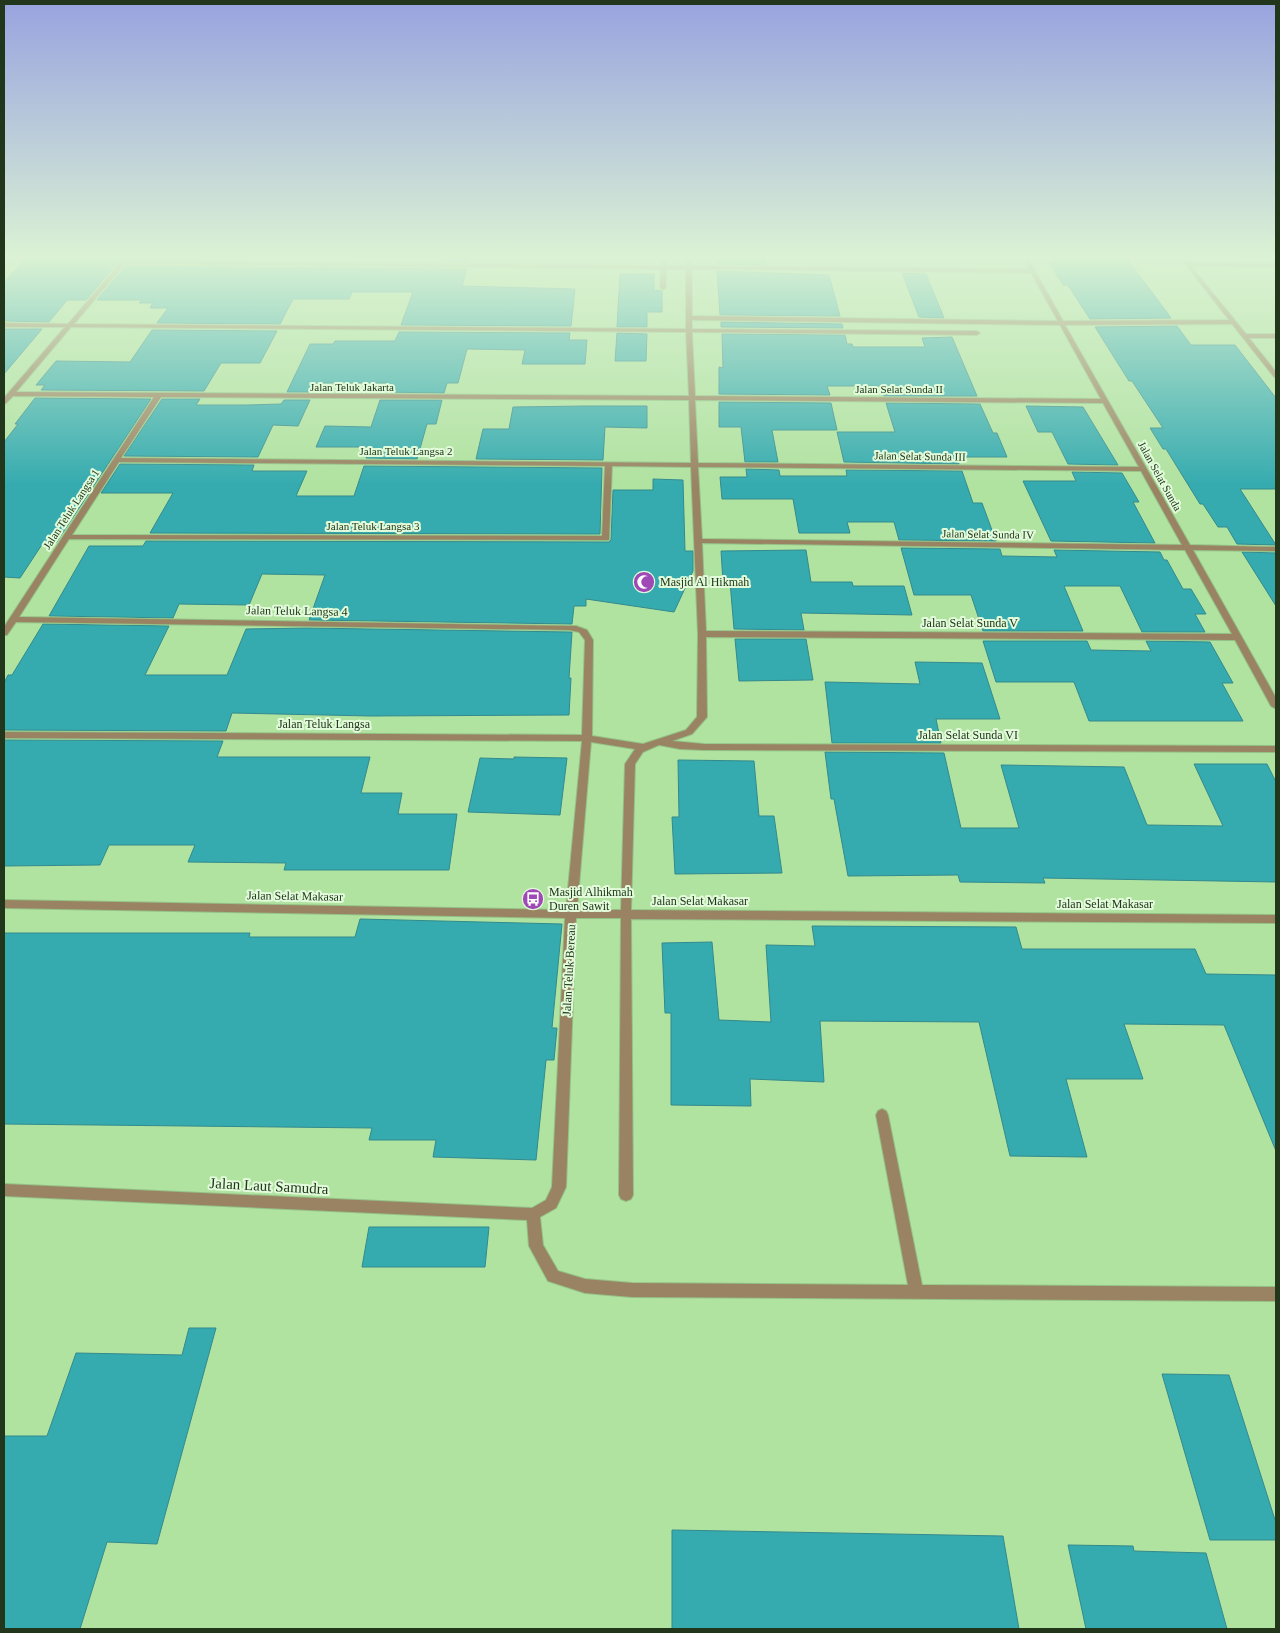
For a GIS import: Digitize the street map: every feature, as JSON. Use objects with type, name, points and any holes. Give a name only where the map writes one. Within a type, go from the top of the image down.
[{"type":"street","points":[[4,402],[64,332]]},
{"type":"street","points":[[626,1196],[626,914],[630,764],[633,754],[643,747],[690,731],[702,717],[702,634],[690,332]]},
{"type":"street","points":[[901,332],[977,333]]},
{"type":"street","name":"Jalan Selat Sunda","points":[[1067,332],[1276,706]]},
{"type":"street","points":[[1242,332],[1276,376]]},
{"type":"street","points":[[1246,336],[1276,336]]},
{"type":"street","name":"Jalan Teluk Jakarta","points":[[11,394],[693,398]]},
{"type":"street","name":"Jalan Teluk Langsa 1","points":[[4,634],[158,396]]},
{"type":"street","name":"Jalan Selat Sunda II","points":[[693,398],[1106,401]]},
{"type":"street","name":"Jalan Teluk Langsa 2","points":[[116,460],[696,465]]},
{"type":"street","name":"Jalan Teluk Langsa 3","points":[[66,537],[606,538],[609,464]]},
{"type":"street","name":"Jalan Selat Sunda III","points":[[696,465],[1144,469]]},
{"type":"street","name":"Jalan Selat Sunda IV","points":[[699,541],[1276,549]]},
{"type":"street","name":"Jalan Teluk Langsa 4","points":[[13,619],[570,627],[580,629]]},
{"type":"street","name":"Jalan Teluk Bereau","points":[[533,1214],[551,1204],[559,1187],[571,914],[587,738],[589,640],[586,632],[580,629]]},
{"type":"street","name":"Jalan Selat Sunda V","points":[[702,634],[1238,637]]},
{"type":"street","name":"Jalan Teluk Langsa","points":[[4,735],[587,738],[643,747]]},
{"type":"street","name":"Jalan Selat Sunda VI","points":[[661,742],[680,746],[704,747],[1276,748]]},
{"type":"street","name":"Jalan Selat Makasar","points":[[4,904],[571,914],[1276,919]]},
{"type":"street","points":[[882,1115],[916,1291]]},
{"type":"street","name":"Jalan Laut Samudra","points":[[4,1190],[533,1214]]},
{"type":"street","points":[[533,1214],[536,1246],[554,1276],[585,1286],[632,1290],[1276,1294]]},
{"type":"building","points":[[4,332],[39,332],[4,374]]},
{"type":"building","points":[[150,332],[276,332],[260,363],[221,363],[204,391],[41,390],[45,385],[36,385],[56,361],[130,362]]},
{"type":"building","points":[[399,332],[570,333],[569,340],[587,340],[585,364],[522,364],[525,350],[467,349],[458,383],[447,383],[444,393],[383,392],[387,383],[317,383],[313,392],[287,392],[310,344],[333,344],[335,341],[395,341]]},
{"type":"building","points":[[1098,332],[1182,332],[1191,345],[1235,345],[1276,398],[1276,489],[1240,489],[1276,545],[1237,544],[1227,527],[1218,527],[1203,504],[1200,504],[1166,449],[1163,449],[1150,428],[1163,428],[1132,381],[1129,381]]},
{"type":"building","points":[[617,333],[647,334],[646,361],[615,361]]},
{"type":"building","points":[[722,334],[845,335],[847,344],[852,344],[853,347],[925,347],[922,338],[952,337],[977,396],[884,396],[881,386],[827,386],[830,395],[719,394],[719,367],[723,368]]},
{"type":"building","points":[[35,398],[151,399],[56,543],[43,543],[20,578],[4,577],[4,442]]},
{"type":"building","points":[[162,399],[200,399],[196,405],[281,404],[284,400],[310,400],[298,426],[273,425],[258,457],[124,456]]},
{"type":"building","points":[[380,400],[442,400],[436,424],[427,424],[417,459],[366,458],[370,447],[316,447],[325,426],[371,427]]},
{"type":"building","points":[[719,402],[831,403],[837,430],[772,430],[778,462],[745,462],[741,427],[719,427]]},
{"type":"building","points":[[886,403],[980,404],[993,433],[997,433],[1007,457],[957,457],[959,464],[844,462],[837,432],[895,432]]},
{"type":"building","points":[[647,406],[647,428],[605,427],[603,460],[476,459],[483,429],[509,429],[513,407]]},
{"type":"building","points":[[1026,406],[1083,407],[1118,465],[1068,464],[1052,432],[1038,432]]},
{"type":"building","points":[[120,464],[254,465],[252,471],[307,471],[296,496],[354,496],[364,466],[602,468],[600,534],[150,533],[173,493],[101,493]]},
{"type":"building","points":[[746,469],[779,470],[780,476],[847,476],[846,470],[962,471],[973,503],[982,503],[996,541],[899,540],[894,522],[847,522],[850,533],[799,533],[793,499],[722,499],[720,477],[747,477]]},
{"type":"building","points":[[1072,472],[1122,473],[1139,502],[1133,502],[1155,543],[1051,541],[1023,481],[1076,481]]},
{"type":"building","points":[[653,479],[683,480],[685,551],[693,551],[693,571],[674,612],[586,599],[586,606],[574,606],[572,624],[309,620],[325,575],[262,574],[249,605],[179,604],[173,618],[49,616],[89,546],[143,546],[146,541],[609,542],[611,540],[613,490],[653,490]]},
{"type":"building","points":[[901,548],[1000,549],[1002,556],[1057,557],[1054,550],[1160,552],[1164,560],[1167,560],[1183,589],[1191,589],[1206,614],[1195,614],[1205,632],[1142,632],[1120,586],[1064,586],[1083,631],[983,631],[971,595],[914,595]]},
{"type":"building","points":[[806,550],[811,582],[852,582],[853,586],[904,586],[912,615],[801,613],[804,630],[734,629],[730,582],[723,582],[721,551]]},
{"type":"building","points":[[1242,552],[1276,553],[1276,606]]},
{"type":"building","points":[[43,624],[169,626],[145,675],[227,675],[246,629],[306,628],[572,632],[569,715],[370,716],[232,713],[226,731],[4,730],[4,683],[8,675],[12,675]]},
{"type":"building","points":[[735,639],[806,639],[813,680],[739,681]]},
{"type":"building","points":[[983,641],[1087,641],[1091,650],[1151,651],[1146,641],[1210,642],[1233,683],[1222,683],[1243,721],[1089,721],[1074,682],[996,682]]},
{"type":"building","points":[[915,662],[982,663],[1000,719],[936,719],[941,743],[832,743],[825,682],[920,684]]},
{"type":"building","points":[[4,740],[223,741],[217,757],[370,757],[361,793],[402,793],[398,814],[457,814],[449,870],[284,870],[286,863],[188,862],[195,845],[109,845],[100,865],[4,866]]},
{"type":"building","points":[[825,752],[944,753],[961,828],[1019,828],[1001,765],[1124,767],[1147,825],[1223,826],[1194,764],[1267,764],[1276,782],[1276,882],[1043,878],[1045,883],[960,882],[958,875],[848,876],[834,799],[831,799]]},
{"type":"building","points":[[514,757],[567,758],[560,815],[468,812],[480,758],[514,759]]},
{"type":"building","points":[[678,760],[754,761],[759,816],[774,816],[782,873],[675,874],[672,817],[679,817]]},
{"type":"building","points":[[360,919],[562,924],[552,1028],[557,1028],[554,1060],[546,1060],[536,1160],[433,1157],[436,1140],[369,1140],[372,1128],[4,1124],[4,933],[250,933],[249,937],[355,937]]},
{"type":"building","points":[[812,926],[1016,927],[1022,949],[1195,949],[1206,974],[1276,975],[1276,1151],[1224,1025],[1124,1024],[1143,1079],[1066,1079],[1087,1157],[1010,1156],[979,1022],[820,1021],[824,1082],[750,1079],[751,1106],[671,1105],[671,1013],[665,1013],[662,943],[712,942],[719,1020],[771,1022],[766,945],[815,946]]},
{"type":"building","points":[[369,1227],[489,1227],[485,1267],[362,1267]]},
{"type":"building","points":[[189,1328],[216,1328],[157,1544],[107,1542],[80,1629],[4,1629],[4,1436],[47,1436],[76,1353],[182,1355]]},
{"type":"building","points":[[1162,1374],[1229,1375],[1276,1523],[1276,1540],[1210,1540]]},
{"type":"building","points":[[672,1530],[1003,1536],[1019,1629],[672,1629]]},
{"type":"building","points":[[1068,1545],[1133,1546],[1134,1551],[1206,1553],[1227,1629],[1086,1629]]},
{"type":"place","name":"Masjid Al Hikmah","points":[[644,582]]},
{"type":"place","name":"Masjid Alhikmah Duren Sawit","points":[[533,899]]}]
